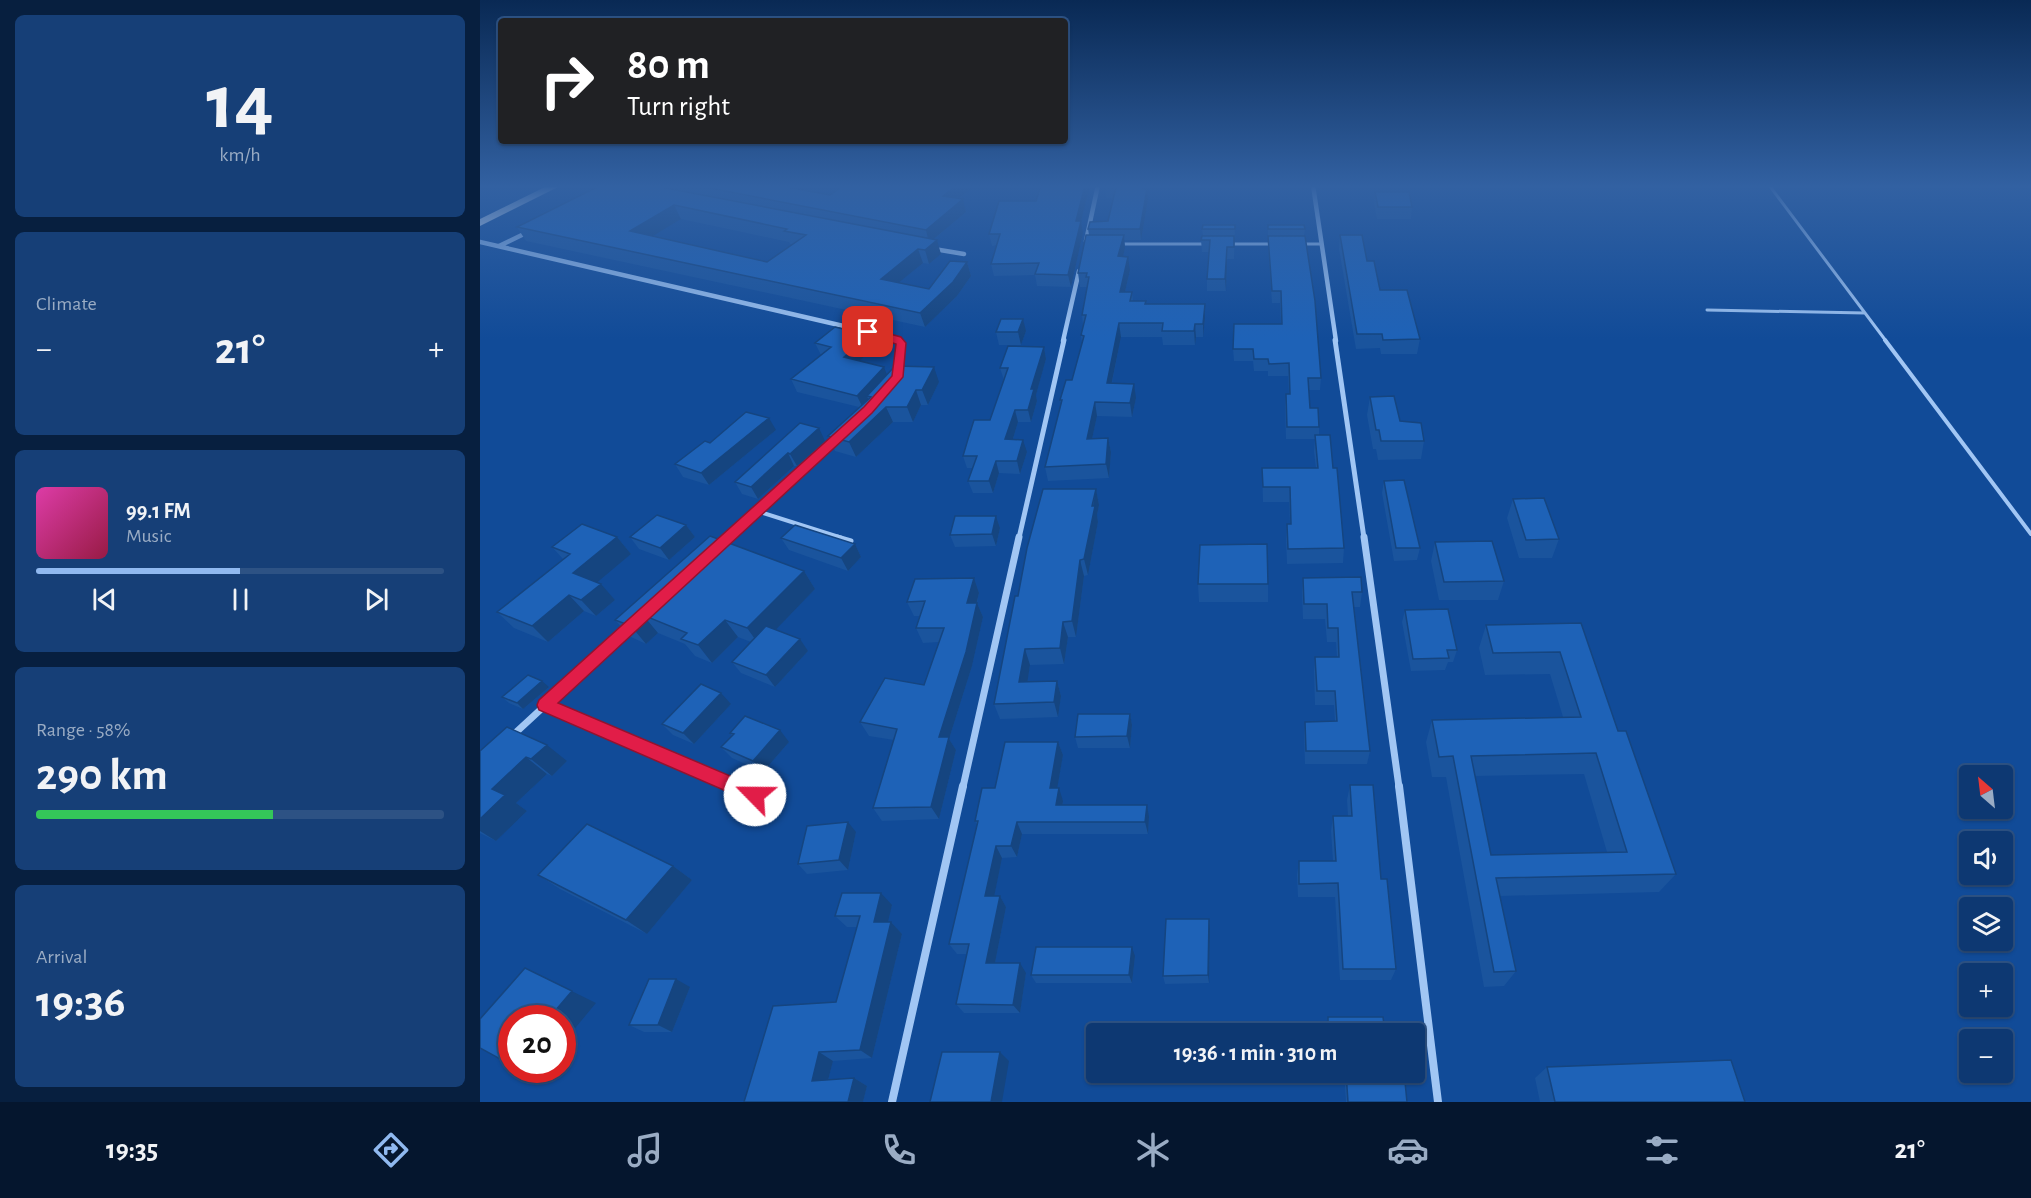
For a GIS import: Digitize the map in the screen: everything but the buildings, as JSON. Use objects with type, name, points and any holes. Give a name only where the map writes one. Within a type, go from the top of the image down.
[{"type":"street","points":[[499,247],[519,236]]},
{"type":"street","points":[[1086,244],[1088,236]]},
{"type":"street","points":[[1320,236],[1394,743],[1438,1102]]},
{"type":"street","points":[[480,242],[898,339],[902,349],[898,377]]},
{"type":"street","points":[[929,248],[964,254]]},
{"type":"street","points":[[892,1102],[1080,267]]},
{"type":"street","points":[[713,552],[843,434]]},
{"type":"street","points":[[504,742],[633,624]]},
{"type":"lane","points":[[1808,236],[2031,534]]},
{"type":"lane","points":[[1109,244],[1215,244]]},
{"type":"lane","points":[[1227,244],[1274,244]]},
{"type":"lane","points":[[1297,244],[1321,244]]},
{"type":"lane","points":[[1707,310],[1865,313]]},
{"type":"lane","points":[[758,511],[851,541]]},
{"type":"lane","points":[[545,705],[755,795]]},
{"type":"route","points":[[755,795],[545,705],[868,410],[898,377],[901,343],[898,339],[868,332]]}]
